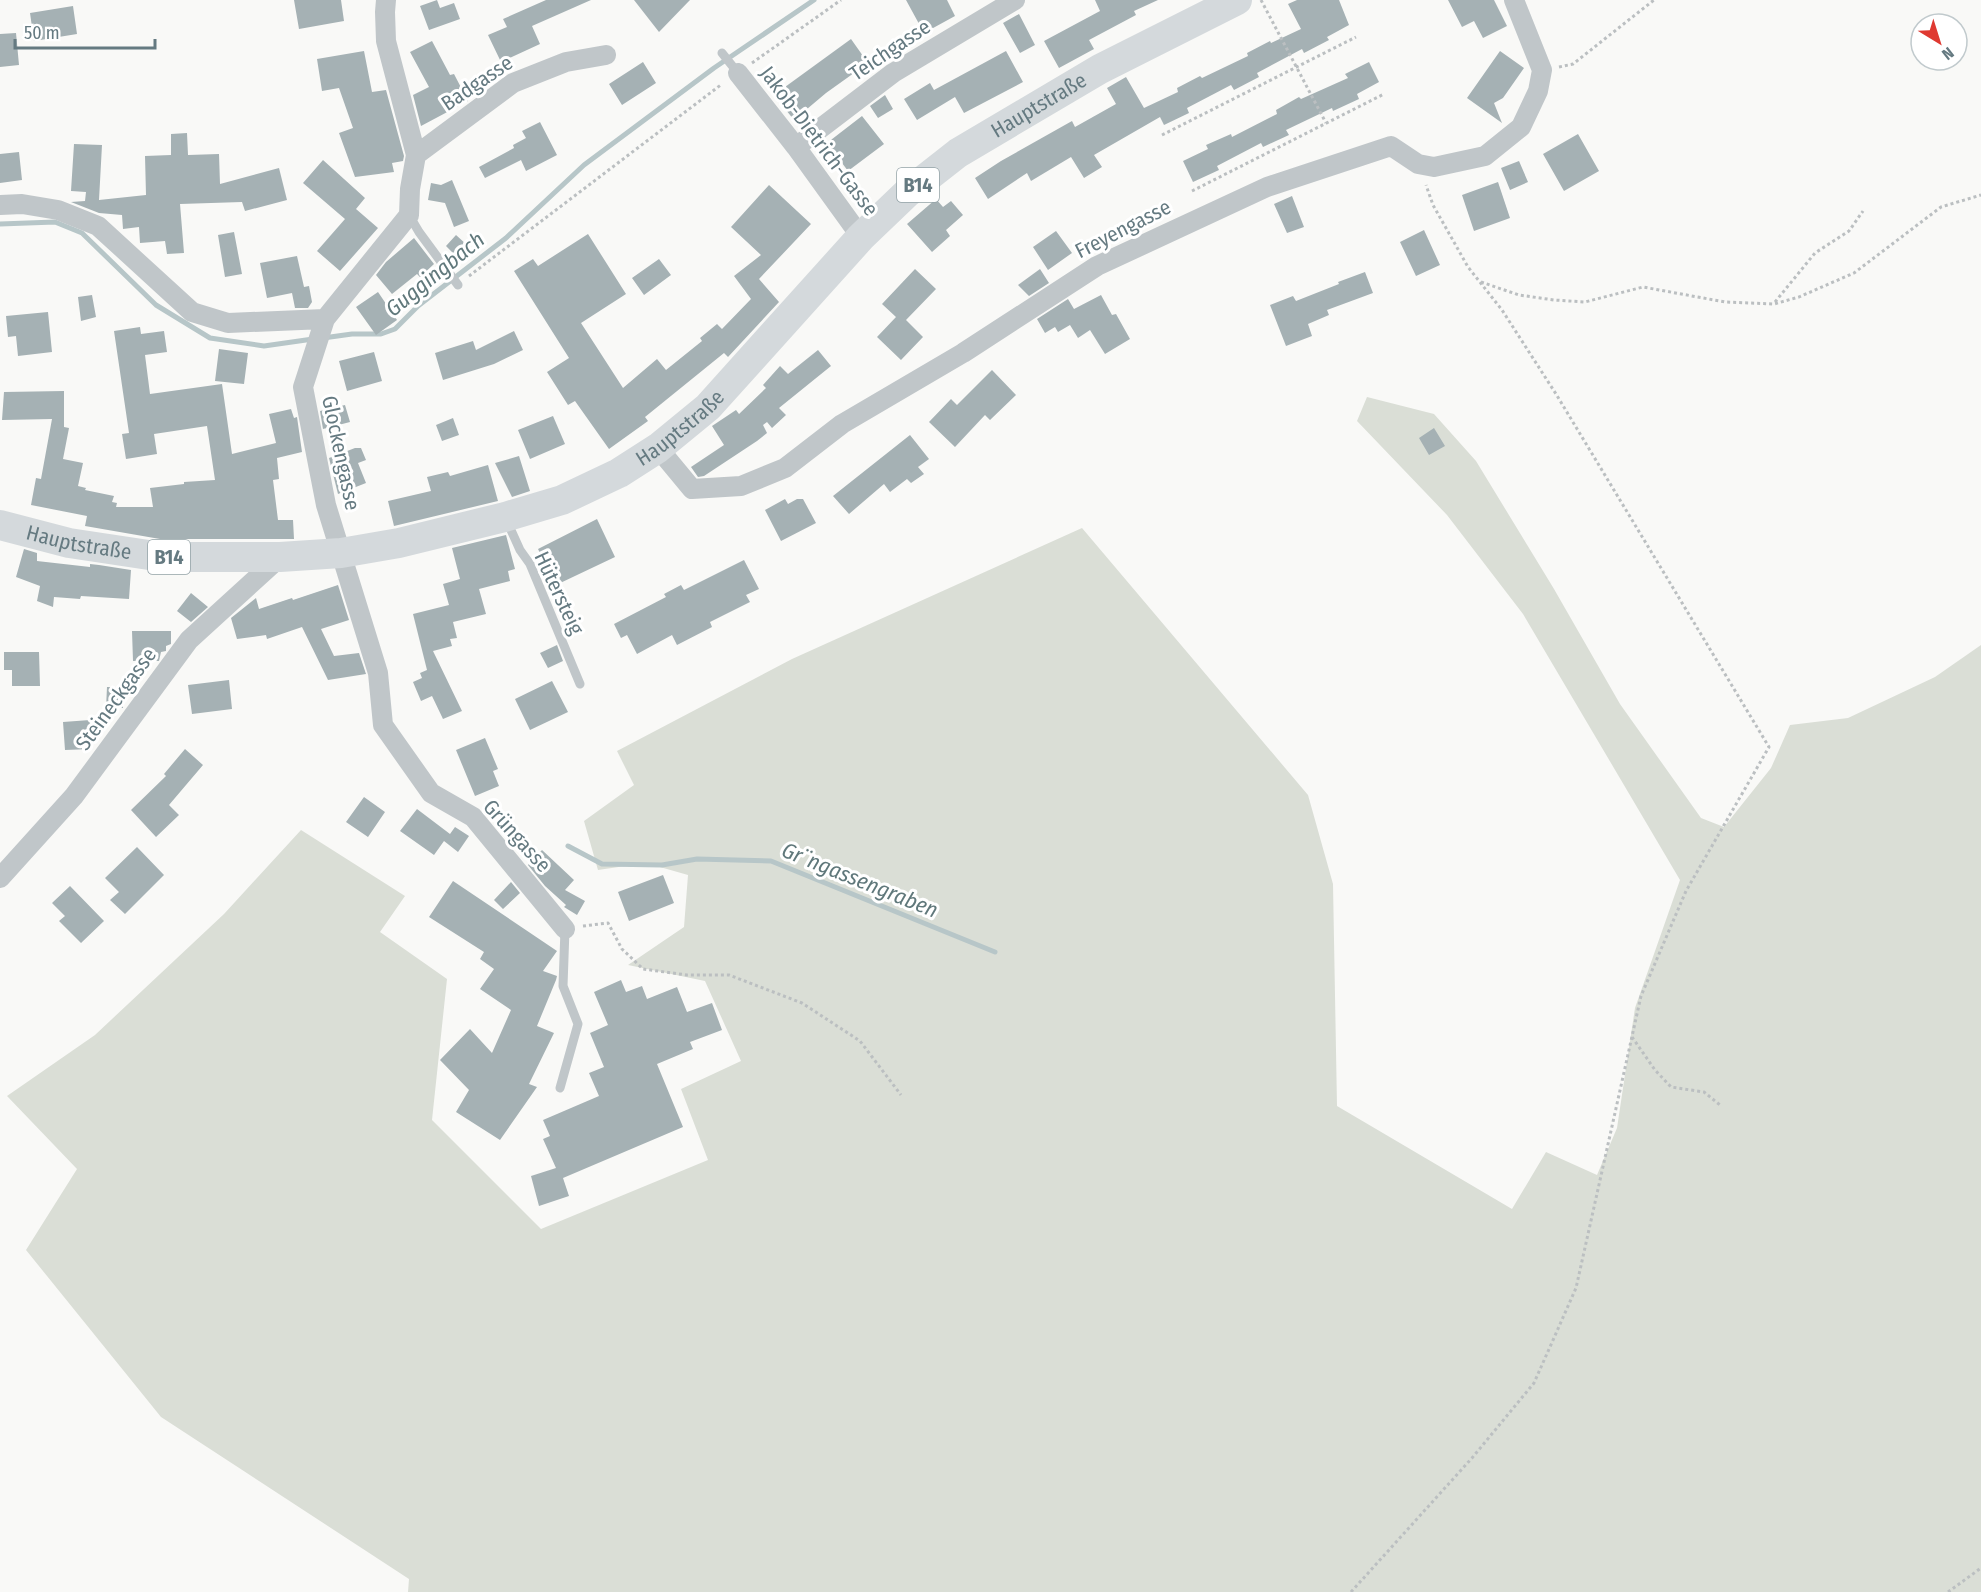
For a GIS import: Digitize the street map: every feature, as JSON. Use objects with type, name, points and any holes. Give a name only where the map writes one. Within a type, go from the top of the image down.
[{"type":"main road","name":"Hauptstraße","points":[[0,525],[69,543],[162,557],[280,558],[341,553],[399,543],[505,517],[562,500],[619,473],[658,448],[708,407],[861,237],[907,193],[958,153],[1100,69],[1237,0]]},
{"type":"street","points":[[386,0],[386,41],[416,155],[410,189],[409,215]]},
{"type":"street","name":"Teichgasse","points":[[796,147],[893,73],[1015,0]]},
{"type":"street","points":[[1418,164],[1434,167],[1485,156],[1521,127],[1538,91],[1542,70],[1514,0]]},
{"type":"street","name":"Badgasse","points":[[416,155],[513,83],[566,62],[606,54]]},
{"type":"street","name":"Jakob-Dietrich-Gasse","points":[[738,73],[796,147],[861,237]]},
{"type":"street","name":"Freyengasse","points":[[658,448],[693,489],[741,486],[785,468],[842,424],[963,353],[1097,266],[1267,188],[1391,146],[1418,164]]},
{"type":"street","points":[[0,206],[22,204],[58,210],[98,226],[192,312],[228,323],[324,323]]},
{"type":"street","name":"Glockengasse","points":[[341,553],[326,505],[303,387],[324,323],[409,215]]},
{"type":"street","name":"Grüngasse","points":[[341,553],[378,673],[383,725],[431,793],[473,817],[565,929]]},
{"type":"street","name":"Steineckgasse","points":[[0,878],[74,796],[189,640],[280,558]]},
{"type":"lane","points":[[722,53],[738,73]]},
{"type":"lane","points":[[409,215],[457,284]]},
{"type":"lane","name":"Hütersteig","points":[[505,517],[520,550],[530,564],[580,684]]},
{"type":"lane","points":[[560,1089],[579,1024],[563,986],[565,929]]},
{"type":"path","points":[[457,284],[738,73],[841,0]]},
{"type":"path","points":[[1261,0],[1326,123]]},
{"type":"path","points":[[1542,70],[1573,64],[1654,0]]},
{"type":"path","points":[[1162,135],[1356,37]]},
{"type":"path","points":[[1192,191],[1384,94]]},
{"type":"path","points":[[1351,1592],[1472,1458],[1534,1383],[1575,1288],[1641,996],[1686,891],[1769,747],[1556,394],[1502,310],[1468,267],[1433,205],[1418,164]]},
{"type":"path","points":[[1479,281],[1519,296],[1554,300],[1585,302],[1643,287],[1725,302],[1774,304],[1799,297],[1854,273],[1941,207],[1981,195]]},
{"type":"path","points":[[1774,304],[1815,253],[1849,231],[1863,211]]},
{"type":"path","points":[[565,929],[608,923],[622,949],[643,969],[687,975],[729,975],[802,1003],[860,1041],[901,1095]]},
{"type":"path","points":[[1632,1037],[1655,1070],[1671,1087],[1704,1092],[1720,1105]]},
{"type":"path","points":[[1948,1592],[1981,1568]]},
{"type":"shaded area","points":[[1367,397],[1434,414],[1476,461],[1554,589],[1620,704],[1701,818],[1724,827],[1771,768],[1790,725],[1848,718],[1935,677],[1981,645],[1981,1592],[408,1592],[409,1579],[161,1417],[26,1250],[77,1169],[7,1096],[95,1035],[224,914],[301,830],[405,896],[380,932],[447,979],[432,1120],[541,1229],[708,1160],[681,1089],[741,1061],[705,981],[628,965],[684,927],[688,875],[646,863],[598,870],[584,821],[634,785],[617,751],[792,659],[1082,528],[1308,795],[1333,884],[1337,1106],[1512,1209],[1546,1152],[1597,1175],[1617,1128],[1635,1008],[1680,880],[1523,614],[1447,515],[1357,421]]},
{"type":"building","points":[[294,0],[341,0],[344,21],[299,29]]},
{"type":"building","points":[[437,0],[440,8],[454,3],[460,19],[429,30],[420,6]]},
{"type":"building","points":[[546,0],[591,0],[532,26],[540,44],[501,62],[488,35],[507,27],[503,19]]},
{"type":"building","points":[[634,0],[690,0],[659,32]]},
{"type":"building","points":[[906,0],[947,0],[955,16],[924,33]]},
{"type":"building","points":[[1095,0],[1158,0],[1134,11],[1136,15],[1089,40],[1094,49],[1059,68],[1044,41],[1100,11]]},
{"type":"building","points":[[1297,0],[1339,0],[1349,25],[1327,37],[1329,40],[1304,53],[1302,49],[1257,73],[1259,77],[1234,90],[1231,85],[1187,108],[1189,113],[1164,125],[1160,117],[1094,155],[1102,167],[1084,178],[1071,157],[1031,181],[1027,173],[988,199],[975,178],[1072,121],[1075,127],[1116,104],[1107,88],[1126,77],[1144,108],[1178,92],[1177,88],[1200,76],[1202,78],[1248,56],[1247,53],[1270,41],[1271,43],[1301,29],[1288,4]]},
{"type":"building","points":[[1448,0],[1494,0],[1507,26],[1483,38],[1474,21],[1462,27]]},
{"type":"building","points":[[73,6],[77,34],[34,41],[30,13]]},
{"type":"building","points":[[1019,14],[1035,45],[1020,53],[1003,23]]},
{"type":"building","points":[[16,33],[19,65],[0,67],[0,34]]},
{"type":"building","points":[[851,39],[868,63],[826,93],[794,120],[774,95]]},
{"type":"building","points":[[432,41],[450,75],[454,74],[468,101],[421,126],[413,95],[429,87],[410,52]]},
{"type":"building","points":[[364,51],[372,92],[386,90],[404,156],[403,161],[392,163],[394,172],[355,177],[339,133],[353,128],[339,88],[322,91],[317,59]]},
{"type":"building","points":[[1006,51],[1023,82],[964,113],[955,97],[917,120],[904,99],[930,83],[934,90]]},
{"type":"building","points":[[1500,51],[1524,68],[1503,98],[1494,103],[1502,123],[1467,98]]},
{"type":"building","points":[[643,62],[656,83],[622,105],[609,84]]},
{"type":"building","points":[[1369,62],[1379,82],[1357,94],[1359,99],[1333,111],[1332,108],[1286,130],[1289,135],[1263,147],[1261,143],[1217,166],[1219,170],[1193,182],[1183,161],[1208,149],[1206,145],[1231,134],[1232,137],[1277,114],[1276,110],[1299,97],[1301,99],[1348,78],[1345,74]]},
{"type":"building","points":[[885,95],[893,109],[878,118],[870,106]]},
{"type":"building","points":[[862,116],[884,144],[848,171],[827,143]]},
{"type":"building","points":[[540,122],[557,155],[526,171],[521,160],[485,178],[479,167],[514,148],[513,145],[526,138],[522,131]]},
{"type":"building","points":[[187,133],[188,155],[219,154],[220,184],[279,168],[287,200],[245,211],[242,202],[180,204],[184,253],[167,254],[165,241],[140,243],[139,227],[123,229],[122,215],[99,213],[71,202],[85,201],[86,192],[71,191],[74,144],[102,145],[99,200],[146,195],[145,156],[171,155],[171,134]]},
{"type":"building","points":[[1578,134],[1599,171],[1564,191],[1543,154]]},
{"type":"building","points":[[19,152],[22,180],[0,183],[0,154]]},
{"type":"building","points":[[323,160],[365,198],[356,209],[378,228],[340,271],[317,251],[345,219],[303,183]]},
{"type":"building","points":[[1519,161],[1528,182],[1510,190],[1501,168]]},
{"type":"building","points":[[452,180],[469,221],[454,227],[445,203],[428,200],[431,183],[441,185]]},
{"type":"building","points":[[1498,182],[1510,218],[1474,231],[1462,195]]},
{"type":"building","points":[[769,185],[811,224],[759,279],[779,302],[728,357],[724,353],[645,417],[648,421],[609,449],[575,401],[568,405],[547,372],[569,358],[514,271],[533,259],[538,266],[588,234],[626,294],[581,323],[623,388],[657,359],[666,370],[702,341],[700,338],[717,324],[722,329],[751,299],[734,276],[761,255],[731,227]]},
{"type":"building","points":[[1292,196],[1304,227],[1287,233],[1274,204]]},
{"type":"building","points":[[936,199],[943,207],[951,201],[963,215],[946,230],[950,236],[932,252],[907,224]]},
{"type":"building","points":[[1424,230],[1440,265],[1416,276],[1400,242]]},
{"type":"building","points":[[1056,231],[1072,253],[1048,270],[1033,247]]},
{"type":"building","points":[[234,232],[242,274],[225,277],[218,235]]},
{"type":"building","points":[[456,235],[467,245],[456,256],[446,246]]},
{"type":"building","points":[[414,238],[434,264],[420,277],[417,274],[392,294],[376,275],[386,262]]},
{"type":"building","points":[[297,256],[304,287],[309,286],[312,302],[308,308],[295,308],[292,293],[267,298],[260,263]]},
{"type":"building","points":[[659,259],[671,275],[644,295],[632,278]]},
{"type":"building","points":[[915,269],[936,289],[906,320],[923,337],[901,360],[877,337],[896,317],[882,304]]},
{"type":"building","points":[[1040,269],[1049,283],[1029,296],[1018,285]]},
{"type":"building","points":[[1365,272],[1373,293],[1327,310],[1329,315],[1308,324],[1312,336],[1286,346],[1270,305],[1293,296],[1296,301]]},
{"type":"building","points":[[378,292],[397,320],[376,335],[356,307]]},
{"type":"building","points":[[92,295],[96,317],[81,321],[78,297]]},
{"type":"building","points":[[1101,295],[1112,315],[1116,314],[1130,339],[1105,354],[1090,330],[1078,338],[1070,325],[1058,332],[1055,327],[1045,333],[1037,319],[1068,299],[1074,309]]},
{"type":"building","points":[[48,312],[52,352],[18,356],[16,336],[8,337],[6,316]]},
{"type":"building","points":[[140,327],[141,334],[164,331],[167,352],[145,355],[150,394],[222,384],[232,454],[276,443],[269,414],[291,409],[294,418],[297,417],[302,452],[277,458],[279,479],[273,480],[278,520],[293,520],[294,539],[160,539],[85,526],[87,516],[31,505],[36,478],[41,479],[52,419],[2,420],[4,392],[64,391],[64,427],[69,428],[63,459],[83,463],[78,486],[86,488],[85,490],[114,496],[112,502],[117,503],[116,507],[153,507],[150,488],[184,484],[184,482],[215,480],[207,426],[154,434],[157,454],[126,459],[122,434],[129,433],[114,331]]},
{"type":"building","points":[[514,331],[523,350],[494,364],[443,380],[435,353],[473,341],[476,350]]},
{"type":"building","points":[[219,349],[248,353],[244,384],[215,381]]},
{"type":"building","points":[[818,350],[831,366],[779,408],[786,415],[772,428],[767,422],[763,425],[767,433],[757,441],[704,476],[698,477],[691,467],[724,445],[712,426],[736,410],[739,414],[766,388],[763,385],[780,366],[788,374]]},
{"type":"building","points":[[374,352],[382,381],[347,391],[339,361]]},
{"type":"building","points":[[992,370],[1016,395],[990,420],[985,415],[955,447],[929,422],[951,399],[957,405]]},
{"type":"building","points":[[345,405],[350,422],[323,429],[320,411]]},
{"type":"building","points":[[553,416],[565,444],[530,459],[518,430]]},
{"type":"building","points":[[453,418],[459,435],[442,441],[436,425]]},
{"type":"building","points":[[1434,428],[1445,446],[1429,455],[1419,438]]},
{"type":"building","points":[[910,435],[929,459],[918,467],[924,474],[911,483],[907,479],[890,492],[884,484],[849,514],[833,496]]},
{"type":"building","points":[[361,448],[366,460],[358,463],[366,483],[338,494],[329,458]]},
{"type":"building","points":[[519,456],[530,491],[512,497],[495,463]]},
{"type":"building","points":[[488,465],[498,501],[394,526],[388,501],[431,491],[427,477],[448,472],[450,476]]},
{"type":"building","points":[[785,499],[788,504],[797,499],[803,499],[816,523],[781,541],[765,510]]},
{"type":"building","points":[[597,519],[615,557],[556,585],[538,549]]},
{"type":"building","points":[[506,535],[515,569],[508,571],[510,581],[479,589],[486,614],[453,622],[457,638],[450,639],[452,646],[433,651],[462,711],[443,719],[432,696],[421,701],[413,682],[422,678],[420,673],[427,670],[413,614],[449,605],[443,584],[460,579],[452,548]]},
{"type":"building","points":[[24,549],[37,553],[37,561],[90,567],[90,564],[131,570],[129,599],[54,597],[53,607],[37,601],[40,586],[16,577]]},
{"type":"building","points":[[744,560],[759,589],[746,595],[750,602],[710,622],[712,627],[677,645],[672,635],[637,654],[627,635],[621,638],[614,624],[666,597],[664,594],[681,585],[684,590]]},
{"type":"building","points":[[338,585],[349,620],[321,629],[334,656],[359,653],[366,674],[328,680],[302,627],[267,639],[266,635],[237,639],[231,618],[256,598],[259,609]]},
{"type":"building","points":[[191,593],[208,607],[191,622],[177,611]]},
{"type":"building","points":[[132,631],[171,631],[171,644],[166,646],[166,651],[161,652],[159,661],[133,661]]},
{"type":"building","points":[[557,645],[563,661],[548,668],[540,653]]},
{"type":"building","points":[[4,652],[39,652],[40,686],[12,686],[12,670],[4,670]]},
{"type":"building","points":[[229,680],[232,709],[192,714],[188,685]]},
{"type":"building","points":[[552,681],[568,712],[530,730],[515,699]]},
{"type":"building","points":[[107,687],[123,687],[123,708],[106,708]]},
{"type":"building","points":[[90,720],[92,749],[65,750],[63,722]]},
{"type":"building","points":[[485,738],[498,769],[493,771],[499,786],[475,796],[456,750]]},
{"type":"building","points":[[185,749],[203,765],[169,805],[179,815],[156,837],[131,810],[166,776],[164,774]]},
{"type":"building","points":[[364,797],[385,812],[368,837],[346,822]]},
{"type":"building","points":[[417,809],[450,834],[455,827],[469,836],[458,852],[444,841],[434,855],[400,831]]},
{"type":"building","points":[[137,847],[164,875],[125,914],[110,900],[119,892],[105,878]]},
{"type":"building","points":[[542,850],[574,880],[565,890],[585,901],[577,915],[564,907],[566,905],[545,886],[528,865]]},
{"type":"building","points":[[663,875],[674,903],[629,921],[618,892]]},
{"type":"building","points":[[453,881],[557,951],[543,971],[557,976],[537,1026],[554,1033],[529,1084],[537,1087],[500,1140],[456,1112],[469,1090],[440,1060],[470,1029],[492,1053],[511,1010],[480,989],[494,969],[480,959],[484,952],[429,917]]},
{"type":"building","points":[[511,882],[520,893],[503,909],[494,900]]},
{"type":"building","points":[[70,886],[104,921],[81,943],[59,921],[65,916],[52,903]]},
{"type":"building","points":[[621,980],[626,992],[642,986],[647,999],[677,987],[687,1012],[712,1003],[722,1030],[690,1042],[693,1049],[657,1064],[683,1127],[563,1178],[569,1196],[539,1206],[531,1176],[556,1168],[543,1139],[550,1136],[543,1120],[599,1096],[589,1073],[604,1067],[590,1033],[608,1025],[594,992]]},
{"type":"waterway","name":"Guggingbach","points":[[323,338],[352,334],[381,334],[395,329],[418,306],[506,238],[584,165],[714,68],[814,0]]},
{"type":"waterway","name":"Guggingbach","points":[[0,224],[55,222],[82,233],[156,305],[210,338],[264,346],[313,339]]},
{"type":"waterway","name":"Gr¨ngassengraben","points":[[568,846],[602,864],[662,865],[697,859],[771,861],[995,952]]}]
